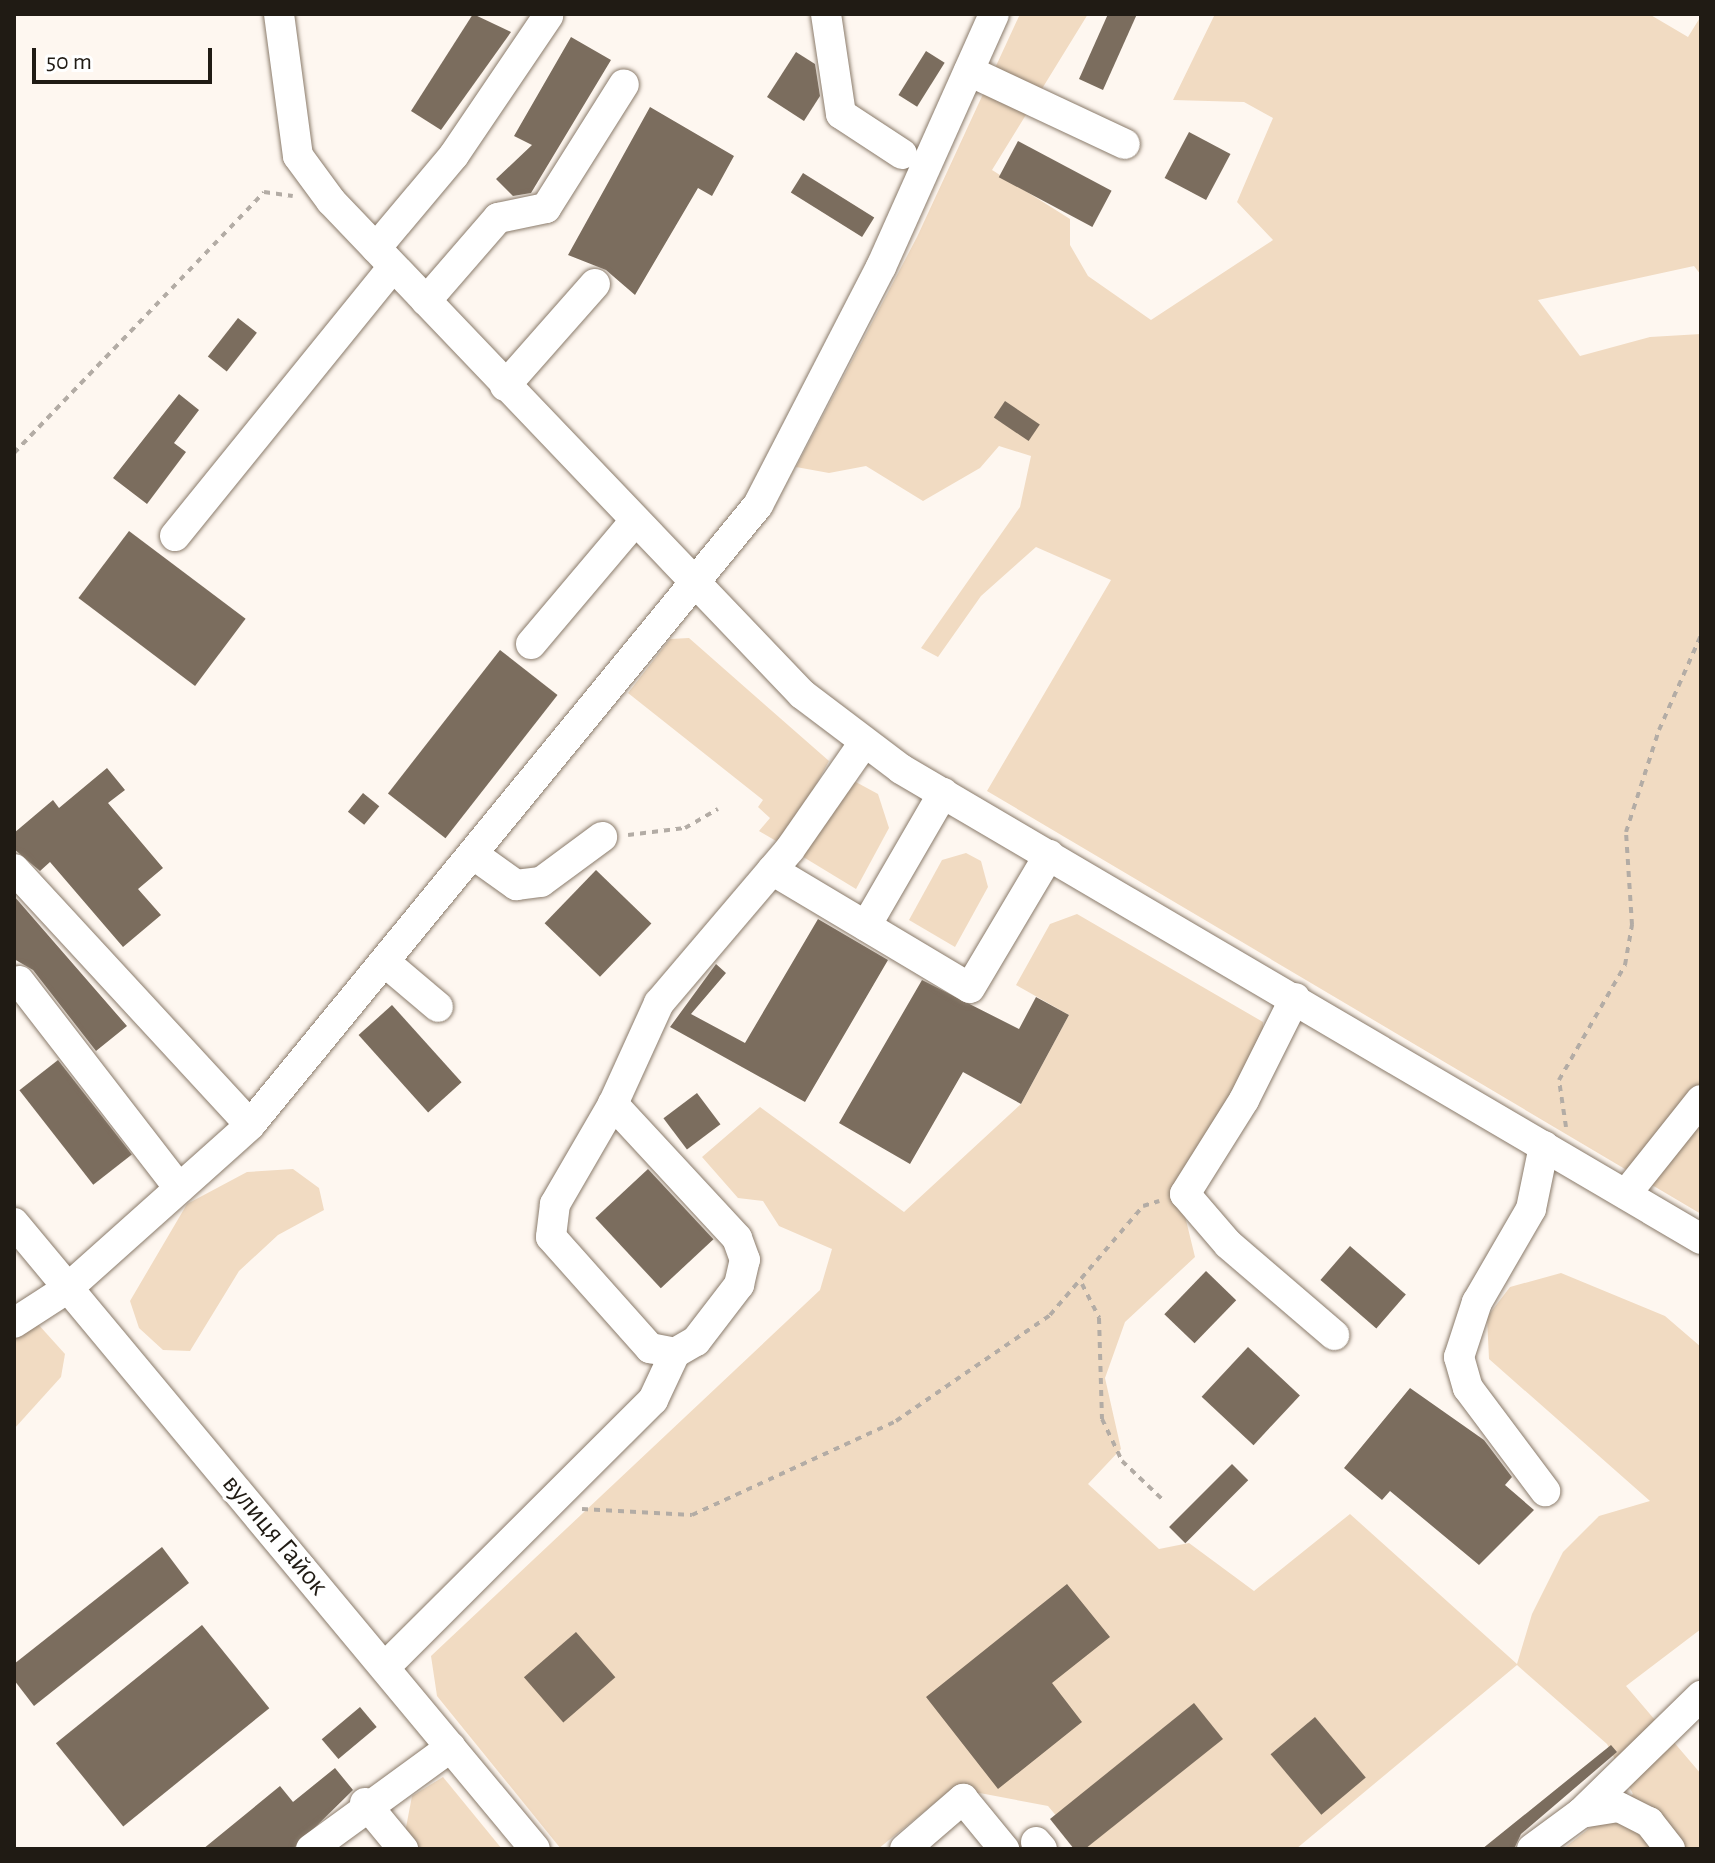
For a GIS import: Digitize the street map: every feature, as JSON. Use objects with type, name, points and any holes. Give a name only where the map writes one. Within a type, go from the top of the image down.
[{"type":"street","points":[[279,14],[298,156],[331,201],[694,585],[863,744],[1701,1239]]},
{"type":"street","points":[[826,14],[841,114],[902,154]]},
{"type":"street","points":[[14,1323],[68,1288],[250,1125],[386,963],[758,505],[801,432],[994,14]]},
{"type":"street","points":[[175,536],[384,257],[548,16]]},
{"type":"street","points":[[969,71],[1125,144]]},
{"type":"street","points":[[426,301],[498,218],[546,208],[624,84]]},
{"type":"street","points":[[505,386],[595,284]]},
{"type":"street","points":[[531,644],[634,522]]},
{"type":"street","points":[[675,1353],[650,1348],[551,1237],[555,1204],[613,1104],[659,1003],[772,870],[863,744]]},
{"type":"street","points":[[866,926],[943,793]]},
{"type":"street","points":[[474,855],[516,885],[541,882],[602,837]]},
{"type":"street","points":[[772,870],[970,988],[1049,855]]},
{"type":"street","points":[[14,869],[250,1125]]},
{"type":"street","points":[[386,963],[438,1007]]},
{"type":"street","points":[[19,981],[179,1188]]},
{"type":"street","points":[[1295,998],[1244,1100],[1185,1194],[1228,1244],[1334,1335]]},
{"type":"street","points":[[1626,1194],[1701,1100]]},
{"type":"street","points":[[386,1666],[552,1505],[653,1400],[675,1353],[696,1341],[728,1302],[745,1260],[737,1238],[670,1159],[613,1104]]},
{"type":"street","points":[[1544,1146],[1531,1209],[1477,1302],[1459,1357],[1468,1388],[1545,1491]]},
{"type":"street","name":"вулиця Гайок","points":[[14,1223],[386,1666],[535,1849]]},
{"type":"street","points":[[1540,1846],[1581,1813],[1701,1696]]},
{"type":"street","points":[[311,1849],[365,1803],[394,1794],[451,1747]]},
{"type":"street","points":[[905,1849],[963,1799],[1004,1849]]},
{"type":"street","points":[[365,1803],[403,1849]]},
{"type":"street","points":[[1581,1813],[1619,1807],[1649,1822],[1670,1849]]},
{"type":"path","points":[[14,453],[264,192],[331,201]]},
{"type":"path","points":[[1571,1161],[1559,1080],[1625,965],[1632,925],[1626,832],[1701,635]]},
{"type":"path","points":[[602,837],[685,828],[718,809]]},
{"type":"path","points":[[552,1505],[692,1515],[896,1421],[1050,1315],[1082,1284],[1143,1206],[1185,1194]]},
{"type":"path","points":[[1082,1284],[1099,1318],[1102,1419],[1122,1461],[1162,1499]]},
{"type":"shaded area","points":[[1020,14],[1088,14],[992,170],[1070,219],[1070,245],[1088,276],[1151,320],[1273,240],[1237,202],[1273,118],[1244,102],[1173,100],[1215,14],[1649,14],[1688,37],[1701,16],[1701,275],[1694,266],[1538,300],[1580,356],[1650,337],[1701,334],[1701,1214],[987,791],[1111,580],[1036,547],[981,596],[938,657],[921,648],[1020,507],[1031,456],[999,446],[980,468],[923,501],[866,466],[829,473],[796,467],[917,237]]},
{"type":"shaded area","points":[[689,638],[829,761],[783,845],[759,831],[770,818],[758,807],[763,800],[628,693],[670,639]]},
{"type":"shaded area","points":[[854,781],[878,794],[889,828],[856,889],[800,855]]},
{"type":"shaded area","points":[[966,853],[981,861],[988,887],[955,947],[909,920],[942,860]]},
{"type":"shaded area","points":[[1077,914],[1263,1022],[1263,1041],[1184,1212],[1195,1257],[1125,1322],[1105,1378],[1121,1449],[1088,1484],[1159,1549],[1189,1543],[1254,1591],[1350,1514],[1517,1664],[1532,1614],[1563,1552],[1599,1516],[1650,1501],[1489,1359],[1487,1317],[1510,1287],[1561,1273],[1665,1316],[1701,1347],[1701,1629],[1626,1686],[1701,1774],[1701,1849],[1563,1849],[1633,1794],[1607,1744],[1517,1665],[1296,1849],[1084,1849],[1048,1806],[953,1788],[878,1849],[561,1849],[437,1696],[431,1656],[820,1290],[832,1249],[779,1226],[763,1201],[738,1198],[702,1157],[760,1107],[904,1212],[1021,1104],[1069,1015],[1016,985],[1050,924]]},
{"type":"shaded area","points":[[293,1169],[319,1188],[324,1210],[278,1235],[239,1271],[190,1351],[163,1350],[139,1328],[130,1301],[187,1204],[247,1172]]},
{"type":"shaded area","points":[[37,1323],[65,1354],[61,1377],[14,1429],[14,1337]]},
{"type":"shaded area","points":[[443,1777],[502,1849],[414,1849],[404,1838],[412,1796]]},
{"type":"building","points":[[473,14],[511,32],[441,130],[411,111]]},
{"type":"building","points":[[1108,14],[1137,14],[1103,90],[1079,79]]},
{"type":"building","points":[[571,37],[611,60],[531,193],[513,196],[496,179],[532,145],[514,136]]},
{"type":"building","points":[[926,51],[945,63],[917,107],[898,95]]},
{"type":"building","points":[[796,52],[815,64],[820,96],[804,121],[767,97]]},
{"type":"building","points":[[650,107],[734,156],[712,196],[698,188],[635,295],[606,270],[568,255]]},
{"type":"building","points":[[1189,132],[1230,154],[1206,200],[1165,178]]},
{"type":"building","points":[[1018,141],[1112,191],[1092,227],[999,177]]},
{"type":"building","points":[[803,173],[874,218],[862,237],[791,193]]},
{"type":"building","points":[[238,318],[257,333],[227,371],[208,357]]},
{"type":"building","points":[[179,394],[199,410],[174,443],[186,452],[147,504],[113,478]]},
{"type":"building","points":[[1005,401],[1040,424],[1029,441],[994,418]]},
{"type":"building","points":[[129,531],[246,619],[195,686],[78,598]]},
{"type":"building","points":[[500,650],[558,695],[445,838],[388,793]]},
{"type":"building","points":[[107,768],[125,790],[108,803],[163,868],[138,889],[161,915],[123,947],[50,862],[40,871],[14,849],[14,833],[53,800],[59,808]]},
{"type":"building","points":[[363,793],[379,806],[364,825],[348,812]]},
{"type":"building","points":[[596,870],[651,923],[600,977],[545,923]]},
{"type":"building","points":[[14,896],[127,1026],[96,1051],[33,970],[14,959]]},
{"type":"building","points":[[818,919],[888,960],[805,1102],[670,1027],[716,964],[726,973],[691,1014],[745,1043]]},
{"type":"building","points":[[922,980],[1019,1029],[1036,997],[1069,1015],[1021,1104],[963,1072],[910,1164],[839,1123]]},
{"type":"building","points":[[392,1005],[462,1082],[428,1112],[359,1035]]},
{"type":"building","points":[[58,1060],[132,1155],[93,1185],[19,1090]]},
{"type":"building","points":[[697,1093],[720,1124],[687,1149],[663,1118]]},
{"type":"building","points":[[648,1169],[713,1239],[661,1288],[595,1218]]},
{"type":"building","points":[[1350,1246],[1406,1295],[1376,1329],[1320,1280]]},
{"type":"building","points":[[1206,1271],[1236,1300],[1195,1343],[1164,1314]]},
{"type":"building","points":[[1248,1347],[1300,1395],[1254,1445],[1202,1397]]},
{"type":"building","points":[[1410,1388],[1484,1440],[1512,1477],[1505,1485],[1534,1510],[1479,1565],[1390,1491],[1382,1500],[1344,1468]]},
{"type":"building","points":[[1232,1464],[1248,1480],[1185,1543],[1169,1527]]},
{"type":"building","points":[[162,1547],[189,1583],[34,1706],[14,1680],[14,1664]]},
{"type":"building","points":[[1067,1584],[1110,1637],[1052,1683],[1082,1722],[998,1789],[926,1697]]},
{"type":"building","points":[[202,1625],[269,1708],[123,1826],[56,1743]]},
{"type":"building","points":[[576,1632],[615,1677],[563,1723],[524,1677]]},
{"type":"building","points":[[1194,1703],[1223,1739],[1085,1849],[1074,1849],[1050,1819]]},
{"type":"building","points":[[360,1707],[377,1727],[338,1759],[322,1739]]},
{"type":"building","points":[[1315,1717],[1366,1778],[1321,1815],[1271,1754]]},
{"type":"building","points":[[1611,1745],[1617,1752],[1521,1834],[1514,1849],[1482,1849]]},
{"type":"building","points":[[335,1768],[353,1790],[293,1849],[203,1849],[280,1786],[293,1802]]}]
